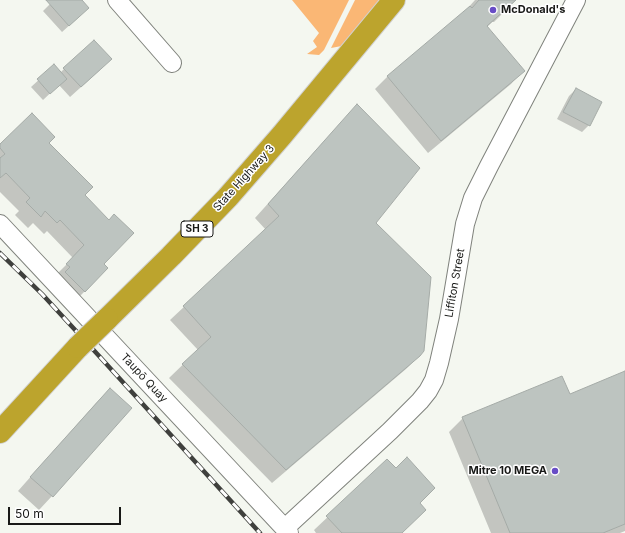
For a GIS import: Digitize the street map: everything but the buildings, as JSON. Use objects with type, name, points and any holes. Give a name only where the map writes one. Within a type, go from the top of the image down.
[{"type":"highway","name":"State Highway 3","points":[[0,432],[78,347],[172,256],[228,197],[394,0]]},
{"type":"street","points":[[117,0],[172,63]]},
{"type":"street","name":"Liffiton Street","points":[[287,531],[428,392],[439,364],[449,319],[466,224],[473,198],[488,166],[576,0]]},
{"type":"street","name":"Taupō Quay","points":[[0,224],[287,531]]},
{"type":"shaded area","points":[[292,0],[349,0],[324,50],[319,55],[307,54],[317,47],[313,41],[319,33]]},
{"type":"shaded area","points":[[355,0],[379,0],[347,45],[331,48]]},
{"type":"railway","points":[[0,253],[42,294],[260,533]]},
{"type":"place","name":"McDonald's","points":[[493,10]]},
{"type":"place","name":"Mitre 10 MEGA","points":[[555,471]]}]
